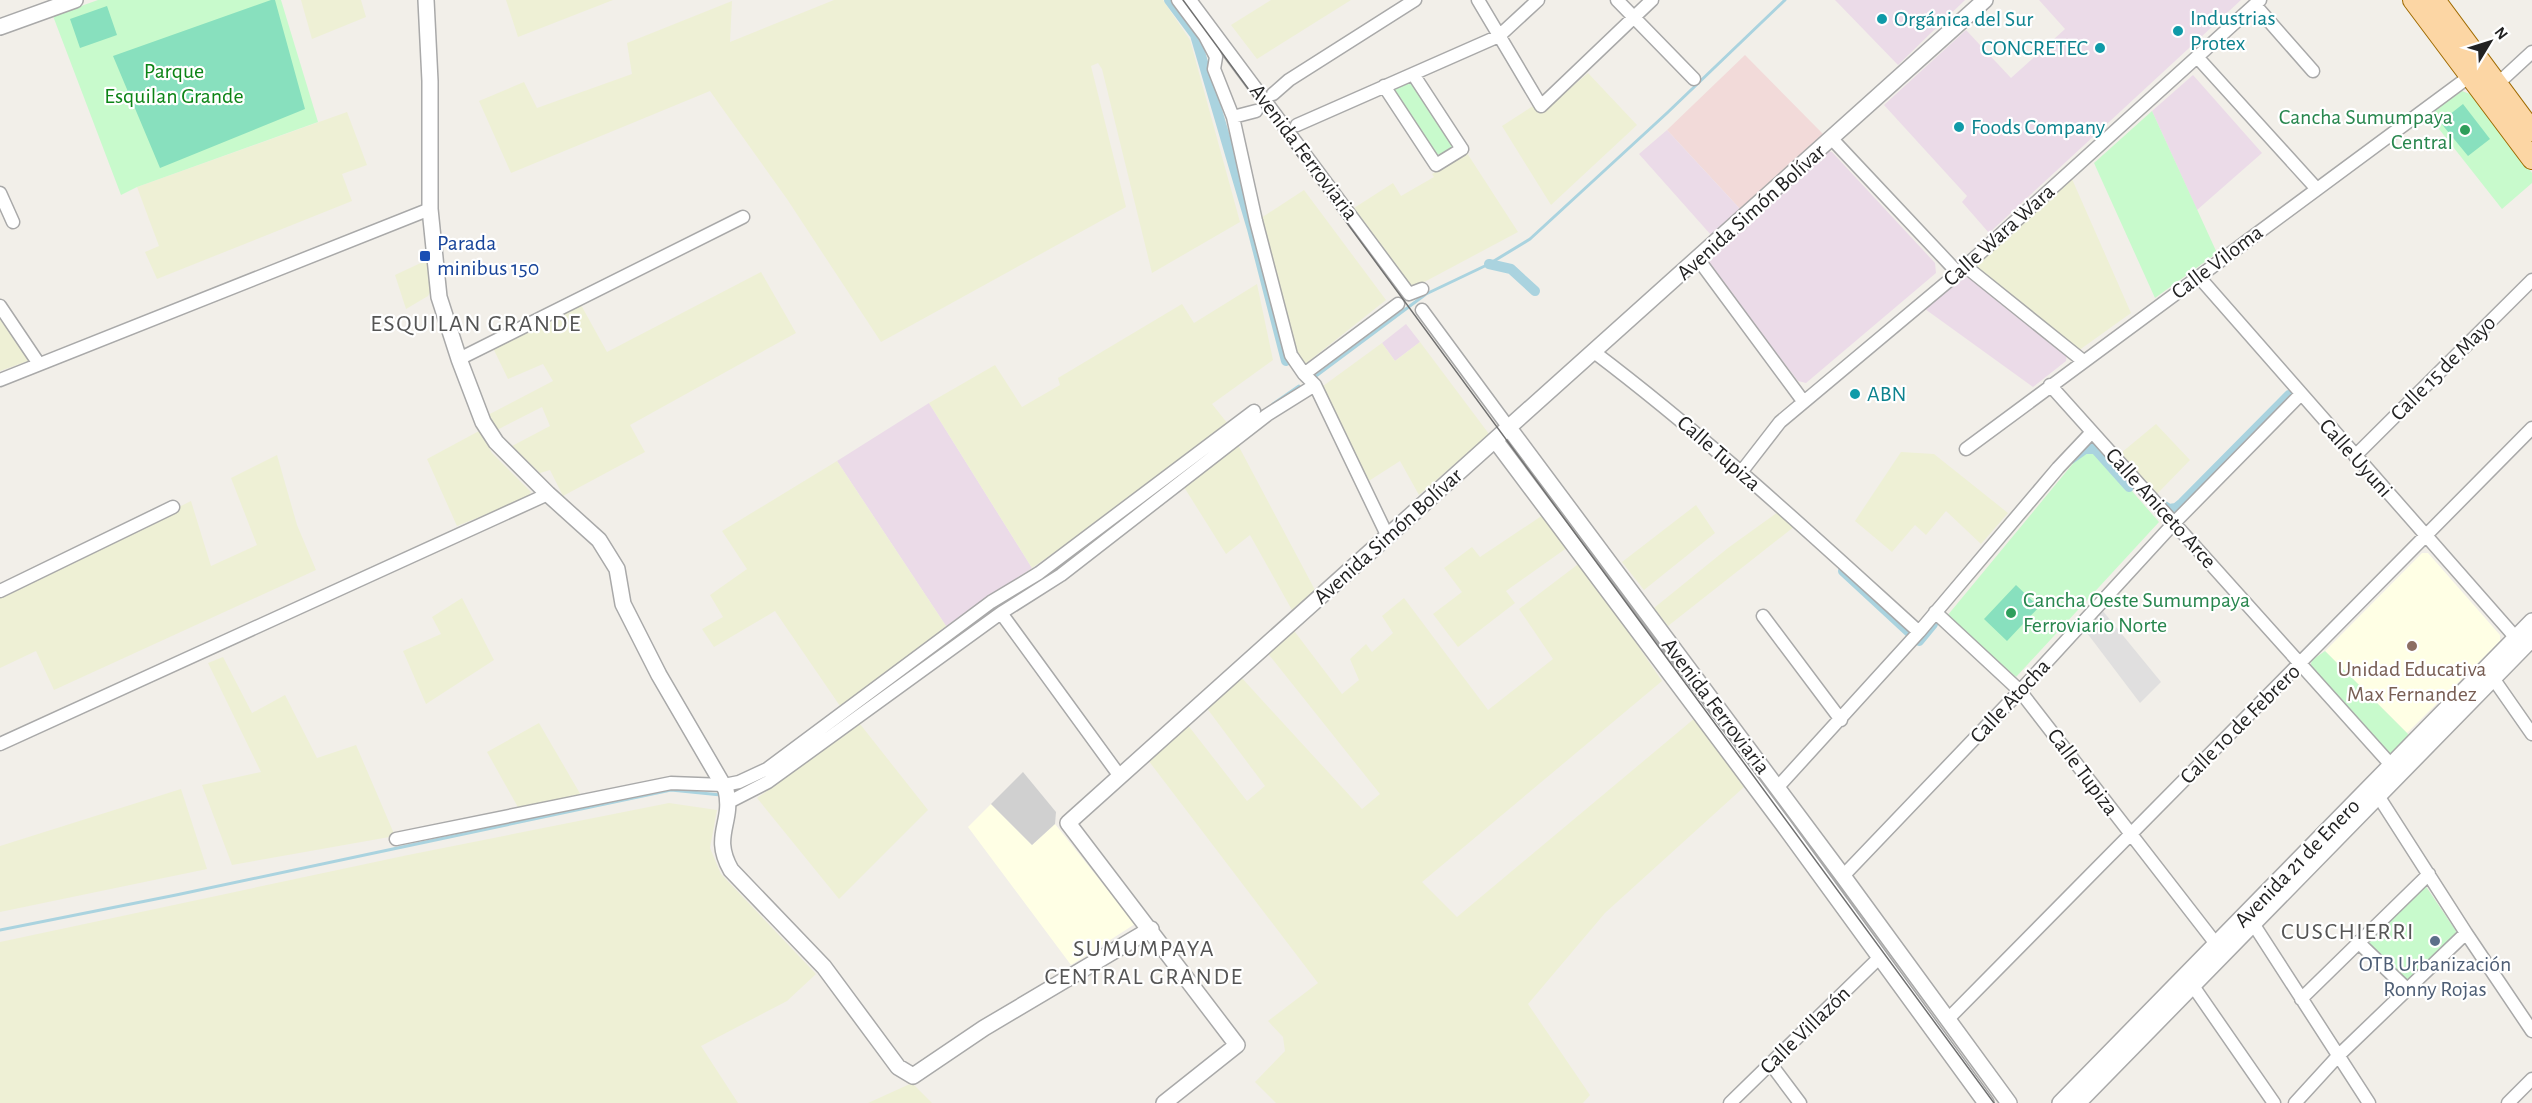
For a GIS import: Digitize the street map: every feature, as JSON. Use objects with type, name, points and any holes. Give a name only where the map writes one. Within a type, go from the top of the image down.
[{"type":"main road","points":[[2413,0],[2470,76],[2491,89],[2532,131]]},
{"type":"main road","points":[[2435,0],[2532,159]]},
{"type":"street","points":[[0,27],[75,0]]},
{"type":"street","points":[[426,0],[430,81],[430,209],[440,297],[459,360],[483,422],[496,442],[548,494],[599,540],[617,568],[623,604],[659,675],[726,794],[721,845],[723,856],[731,870],[824,967],[898,1067],[913,1076],[984,1028],[1150,929]]},
{"type":"street","name":"Avenida Ferroviaria","points":[[1178,0],[1205,36],[1216,57],[1214,69],[1233,117],[1256,111]]},
{"type":"street","name":"Avenida Ferroviaria","points":[[1190,0],[1410,294],[1422,288]]},
{"type":"street","points":[[1273,94],[1290,80],[1415,0]]},
{"type":"street","points":[[1478,0],[1541,106],[1652,0]]},
{"type":"street","points":[[1297,125],[1499,36],[1538,0]]},
{"type":"street","points":[[1617,0],[1694,79]]},
{"type":"street","name":"Avenida Simón Bolívar","points":[[1164,1103],[1237,1045],[1068,823],[1985,0]]},
{"type":"street","points":[[2258,2],[2313,71]]},
{"type":"street","name":"Calle Wara Wara","points":[[1742,471],[1780,422],[1803,401],[1962,270],[2258,2]]},
{"type":"street","points":[[2491,89],[2532,52]]},
{"type":"street","points":[[2198,58],[2316,188]]},
{"type":"street","points":[[1384,87],[1436,165],[1462,149],[1413,74]]},
{"type":"street","name":"Calle Viloma","points":[[1966,448],[2082,360],[2199,277],[2470,76]]},
{"type":"street","points":[[1233,117],[1256,221],[1292,355],[1314,385],[1388,537]]},
{"type":"street","points":[[1832,139],[1962,270],[2082,360]]},
{"type":"street","points":[[0,193],[14,222]]},
{"type":"street","points":[[0,380],[430,209]]},
{"type":"street","points":[[459,360],[743,218]]},
{"type":"street","points":[[1698,259],[1803,401]]},
{"type":"street","name":"Calle Uyuni","points":[[2199,277],[2300,395],[2516,638]]},
{"type":"street","name":"Calle 15 de Mayo","points":[[2355,456],[2532,280]]},
{"type":"street","points":[[1304,374],[1398,304]]},
{"type":"street","points":[[0,306],[39,364]]},
{"type":"street","name":"Avenida Ferroviaria","points":[[1422,310],[2009,1103]]},
{"type":"street","name":"Calle Tupiza","points":[[1594,352],[1663,405],[1742,471],[1919,632]]},
{"type":"street","points":[[396,839],[671,783],[726,794],[768,782],[1001,613],[1060,575],[1258,422],[1314,385]]},
{"type":"street","name":"Calle Aniceto Arce","points":[[2050,385],[2392,766]]},
{"type":"street","name":"Calle Atocha","points":[[1843,876],[2020,691],[2174,523],[2300,395]]},
{"type":"street","points":[[726,794],[739,782],[767,769],[991,602],[1039,573],[1254,411]]},
{"type":"street","name":"Calle 10 de Febrero","points":[[1948,1019],[2532,428]]},
{"type":"street","points":[[1777,788],[1919,632],[2092,432]]},
{"type":"street","name":"Avenida Ferroviaria","points":[[1495,440],[1986,1103]]},
{"type":"street","points":[[0,744],[548,494]]},
{"type":"street","points":[[0,591],[172,507]]},
{"type":"street","name":"Calle Tupiza","points":[[1935,612],[2020,691],[2220,950]]},
{"type":"street","points":[[1001,613],[1119,775]]},
{"type":"street","points":[[1763,616],[1840,720]]},
{"type":"street","name":"Avenida 21 de Enero","points":[[2060,1103],[2220,950],[2376,791],[2489,674],[2532,621]]},
{"type":"street","name":"Avenida 21 de Enero","points":[[2078,1103],[2193,986],[2220,950],[2253,925],[2376,791],[2392,766],[2489,674],[2532,639]]},
{"type":"street","points":[[2489,674],[2532,734]]},
{"type":"street","points":[[2376,791],[2466,933],[2532,1031]]},
{"type":"street","points":[[2301,999],[2429,874]]},
{"type":"street","points":[[2253,925],[2369,1103]]},
{"type":"street","points":[[2295,1103],[2338,1056],[2466,933]]},
{"type":"street","points":[[2358,942],[2408,990]]},
{"type":"street","name":"Calle Villazón","points":[[1730,1103],[1880,957]]},
{"type":"street","points":[[2193,986],[2274,1103]]},
{"type":"street","points":[[1770,1063],[1800,1103]]},
{"type":"street","points":[[2508,1103],[2532,1079]]},
{"type":"shaded area","points":[[301,0],[361,0],[366,17],[312,39]]},
{"type":"shaded area","points":[[506,0],[613,0],[518,37]]},
{"type":"shaded area","points":[[834,0],[1163,0],[1190,40],[1240,222],[1152,273],[1102,69],[1098,63],[1091,66],[1126,207],[881,342],[787,199],[710,91],[511,173],[479,101],[524,82],[537,108],[632,74],[627,43],[732,1],[730,42]]},
{"type":"shaded area","points":[[1271,0],[1351,0],[1257,59],[1231,25]]},
{"type":"shaded area","name":"Orgánica del Sur","points":[[1835,0],[1965,0],[1898,65]]},
{"type":"shaded area","points":[[2039,0],[2241,0],[1989,233],[1962,202],[1967,196],[1884,105],[1966,30],[2011,78],[2065,29]]},
{"type":"shaded area","points":[[1745,55],[1823,134],[1741,210],[1667,130]]},
{"type":"shaded area","points":[[1588,73],[1637,125],[1551,205],[1502,126],[1533,106],[1541,113]]},
{"type":"shaded area","points":[[2193,75],[2262,153],[2197,210],[2152,111]]},
{"type":"shaded area","points":[[347,112],[367,165],[342,174],[352,201],[157,279],[145,252],[159,246],[137,187]]},
{"type":"shaded area","points":[[1667,130],[1741,210],[1711,235],[1639,154]]},
{"type":"shaded area","points":[[1824,150],[1832,152],[1935,263],[1936,273],[1806,383],[1798,381],[1707,263],[1709,257]]},
{"type":"shaded area","points":[[1467,153],[1518,232],[1413,288],[1354,208],[1393,183],[1401,196],[1434,177],[1432,174]]},
{"type":"shaded area","points":[[2072,179],[2131,313],[2078,351],[1975,267]]},
{"type":"shaded area","points":[[1304,190],[1386,300],[1304,365],[1295,353],[1261,218]]},
{"type":"shaded area","points":[[427,260],[432,289],[428,296],[406,309],[395,275]]},
{"type":"shaded area","points":[[761,272],[796,333],[630,425],[645,452],[563,496],[550,470],[540,473],[512,446],[550,426],[542,407],[493,432],[484,417],[553,381],[543,364],[508,379],[493,348],[581,305],[607,352]]},
{"type":"shaded area","points":[[1963,277],[1973,278],[2067,353],[2066,361],[2033,387],[1925,309]]},
{"type":"shaded area","points":[[1257,284],[1273,360],[1212,404],[1228,424],[1129,501],[1032,568],[929,403],[995,365],[1022,407],[1060,385],[1058,378],[1182,304],[1194,323]]},
{"type":"shaded area","points":[[0,313],[31,360],[0,371]]},
{"type":"shaded area","points":[[1406,324],[1420,342],[1395,361],[1382,343]]},
{"type":"shaded area","points":[[1420,342],[1489,434],[1419,495],[1400,461],[1364,484],[1323,386],[1382,343],[1395,361]]},
{"type":"shaded area","points":[[929,403],[1032,568],[946,626],[837,461]]},
{"type":"shaded area","points":[[2156,424],[2190,460],[2157,494],[2121,453]]},
{"type":"shaded area","points":[[479,431],[492,453],[531,492],[527,498],[457,526],[427,459]]},
{"type":"shaded area","points":[[1238,445],[1315,590],[1292,610],[1250,535],[1226,554],[1184,487]]},
{"type":"shaded area","points":[[1901,452],[1934,454],[2008,513],[1981,544],[1946,511],[1926,535],[1915,525],[1892,552],[1855,521]]},
{"type":"shaded area","points":[[277,455],[297,525],[316,570],[54,690],[36,651],[0,668],[0,596],[191,501],[211,566],[257,545],[231,478]]},
{"type":"shaded area","points":[[837,461],[946,626],[905,660],[840,706],[775,611],[714,647],[702,629],[723,617],[710,595],[747,569],[722,531]]},
{"type":"shaded area","points":[[1696,505],[1715,533],[1644,590],[1622,562]]},
{"type":"shaded area","points":[[1778,512],[1795,526],[1668,626],[1654,608],[1728,548]]},
{"type":"shaded area","points":[[1543,515],[1568,547],[1506,591],[1515,603],[1458,647],[1433,614],[1462,592],[1444,568],[1472,547],[1480,557]]},
{"type":"shaded area","name":"Unidad Educativa Max Fernandez","points":[[2422,553],[2428,553],[2500,635],[2500,641],[2407,733],[2325,651]]},
{"type":"shaded area","points":[[1581,562],[1662,681],[1422,882],[1457,917],[1695,718],[1744,787],[1605,913],[1528,1004],[1590,1095],[1583,1103],[1276,1103],[1255,1082],[1285,1051],[1283,1037],[1268,1021],[1318,983],[1148,760],[1187,724],[1247,801],[1265,786],[1206,707],[1240,676],[1362,809],[1380,794],[1266,651],[1292,628],[1342,694],[1359,680],[1350,659],[1366,644],[1372,652],[1393,633],[1382,616],[1404,598],[1488,710],[1553,659],[1519,609]]},
{"type":"shaded area","points":[[462,598],[494,660],[426,704],[403,651],[441,634],[432,617]]},
{"type":"shaded area","points":[[2102,610],[2161,682],[2140,703],[2084,629]]},
{"type":"shaded area","points":[[223,657],[252,713],[285,695],[317,758],[356,745],[395,836],[232,865],[202,785],[261,772],[208,663]]},
{"type":"shaded area","points":[[539,723],[582,797],[519,809],[487,752]]},
{"type":"shaded area","points":[[860,724],[928,810],[839,899],[757,798]]},
{"type":"shaded area","points":[[1023,772],[1056,812],[1055,824],[1032,845],[991,804]]},
{"type":"shaded area","points":[[181,789],[207,869],[0,912],[0,846]]},
{"type":"shaded area","points":[[669,803],[717,810],[710,848],[721,874],[816,974],[787,1001],[701,1046],[738,1103],[0,1103],[0,942],[408,855]]},
{"type":"shaded area","points":[[991,804],[1032,845],[1055,824],[1135,924],[1071,965],[968,827]]},
{"type":"shaded area","points":[[912,1083],[932,1103],[868,1103]]},
{"type":"green space","name":"Parque Esquilan Grande","points":[[98,0],[281,0],[318,122],[137,187],[121,195],[53,16]]},
{"type":"green space","points":[[275,0],[305,109],[160,168],[113,56]]},
{"type":"green space","points":[[107,6],[117,35],[80,48],[70,19]]},
{"type":"green space","points":[[1409,79],[1415,82],[1453,141],[1451,150],[1445,155],[1434,154],[1393,90],[1395,86]]},
{"type":"green space","points":[[2462,91],[2470,94],[2532,173],[2532,183],[2502,209],[2428,115]]},
{"type":"green space","name":"Cancha Sumumpaya Central","points":[[2463,104],[2490,139],[2468,156],[2440,122]]},
{"type":"green space","points":[[2152,111],[2217,253],[2155,298],[2094,163]]},
{"type":"green space","points":[[2085,449],[2095,449],[2159,522],[2016,677],[1947,616]]},
{"type":"green space","name":"Cancha Oeste Sumumpaya Ferroviario Norte","points":[[2016,585],[2039,607],[2007,641],[1984,619]]},
{"type":"green space","points":[[2325,651],[2411,737],[2393,755],[2388,753],[2310,667],[2312,660]]},
{"type":"green space","points":[[2425,885],[2456,931],[2455,936],[2407,980],[2404,980],[2369,945],[2369,942]]},
{"type":"waterway","points":[[1169,0],[1195,35],[1252,229],[1286,361]]},
{"type":"waterway","points":[[1316,376],[1426,294],[1489,264],[1530,239],[1785,0]]},
{"type":"waterway","points":[[1489,264],[1511,269],[1535,291]]},
{"type":"waterway","points":[[1273,404],[1299,386]]},
{"type":"waterway","points":[[2158,502],[2169,509],[2176,508],[2289,395]]},
{"type":"waterway","points":[[2071,459],[2085,449],[2095,449],[2129,487]]},
{"type":"waterway","points":[[872,698],[1003,603],[1044,577],[1180,475]]},
{"type":"waterway","points":[[1843,571],[1909,632]]},
{"type":"waterway","points":[[1919,641],[1933,624]]},
{"type":"waterway","points":[[730,793],[746,786]]},
{"type":"waterway","points":[[0,930],[671,790],[721,795]]},
{"type":"tram line","points":[[1183,0],[1994,1103]]},
{"type":"place","name":"Orgánica del Sur","points":[[1882,19]]},
{"type":"place","name":"Industrias Protex","points":[[2178,31]]},
{"type":"place","name":"CONCRETEC","points":[[2100,48]]},
{"type":"place","name":"Foods Company","points":[[1959,127]]},
{"type":"place","name":"Cancha Sumumpaya Central","points":[[2465,130]]},
{"type":"place","name":"Parada minibus 150","points":[[425,256]]},
{"type":"place","name":"ABN","points":[[1855,394]]},
{"type":"place","name":"Cancha Oeste Sumumpaya Ferroviario Norte","points":[[2011,613]]},
{"type":"place","name":"Unidad Educativa Max Fernandez","points":[[2412,646]]},
{"type":"place","name":"OTB Urbanización Ronny Rojas","points":[[2435,941]]},
{"type":"district","name":"ESQUILAN GRANDE","points":[[476,324]]},
{"type":"district","name":"CUSCHIERRI","points":[[2348,932]]},
{"type":"district","name":"SUMUMPAYA CENTRAL GRANDE","points":[[1144,963]]}]
